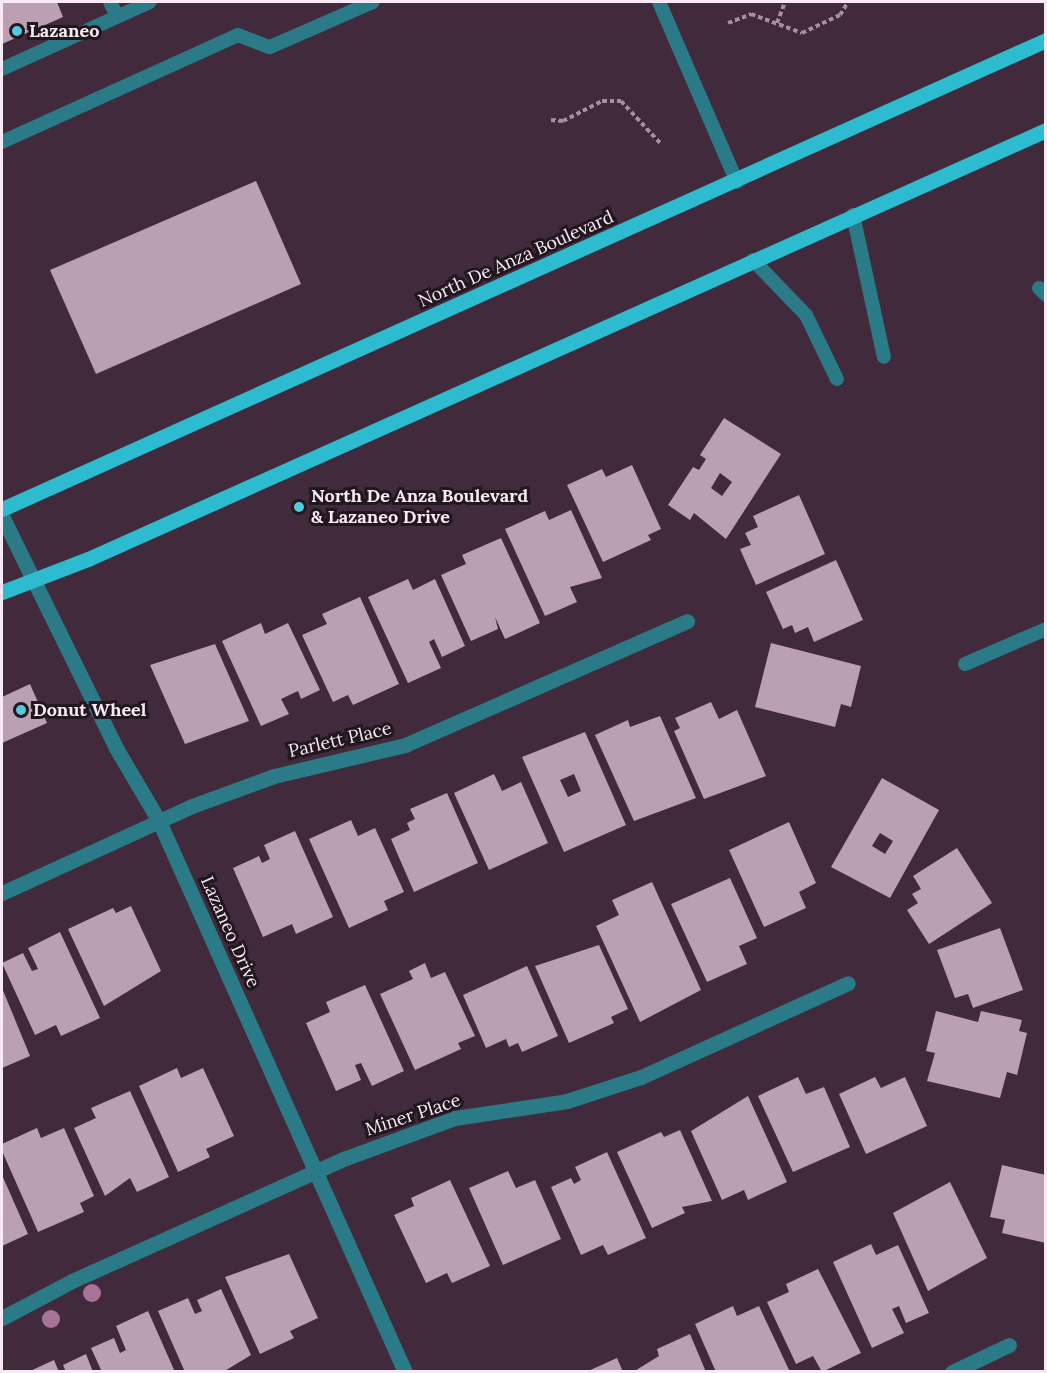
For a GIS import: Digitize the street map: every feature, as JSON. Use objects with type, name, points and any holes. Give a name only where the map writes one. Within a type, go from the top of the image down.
[{"type":"main road","name":"North De Anza Boulevard","points":[[2,509],[737,182],[1046,40]]},
{"type":"main road","points":[[2,592],[1046,130]]},
{"type":"street","name":"Lazaneo Drive","points":[[2,516],[116,748],[159,821],[405,1371]]},
{"type":"street","name":"Parlett Place","points":[[2,893],[159,821],[274,776],[405,745],[687,621]]},
{"type":"street","name":"Miner Place","points":[[2,1318],[315,1171],[455,1118],[567,1101],[641,1077],[848,983]]},
{"type":"street","points":[[952,1371],[1010,1345]]},
{"type":"lane","points":[[110,2],[117,16]]},
{"type":"lane","points":[[2,69],[150,2]]},
{"type":"lane","points":[[2,142],[238,35],[270,47],[373,2]]},
{"type":"lane","points":[[659,2],[737,182]]},
{"type":"lane","points":[[853,215],[884,357]]},
{"type":"lane","points":[[753,260],[806,315],[837,379]]},
{"type":"lane","points":[[965,664],[1046,629]]},
{"type":"path","points":[[777,23],[785,2]]},
{"type":"path","points":[[728,24],[751,14],[802,33],[840,15],[848,2]]},
{"type":"path","points":[[551,120],[564,121],[602,101],[621,101],[661,144]]},
{"type":"building","name":"Lazaneo","points":[[2,2],[57,2],[63,17],[2,44]]},
{"type":"building","points":[[256,181],[301,284],[96,374],[50,270]]},
{"type":"building","points":[[724,418],[781,454],[726,539],[694,513],[690,520],[668,505],[693,467],[699,470],[706,459],[700,455]],"holes":[[[720,473],[732,482],[722,496],[711,488]]]},
{"type":"building","points":[[632,465],[661,529],[648,535],[651,540],[603,562],[567,485],[602,469],[606,477]]},
{"type":"building","points":[[799,495],[825,554],[756,585],[740,549],[751,545],[745,533],[758,527],[753,516]]},
{"type":"building","points":[[571,510],[602,578],[570,587],[577,602],[545,616],[505,529],[545,511],[549,520]]},
{"type":"building","points":[[501,538],[540,623],[505,639],[495,617],[498,629],[471,641],[441,575],[466,564],[462,555]]},
{"type":"building","points":[[836,560],[863,620],[814,642],[808,627],[795,633],[792,625],[783,629],[766,592]]},
{"type":"building","points":[[408,579],[413,590],[435,579],[465,646],[442,657],[434,639],[429,642],[441,668],[408,683],[368,597]]},
{"type":"building","points":[[360,597],[399,684],[353,705],[348,695],[333,702],[302,635],[327,624],[322,614]]},
{"type":"building","points":[[261,623],[265,634],[288,623],[320,690],[301,699],[298,691],[281,699],[289,714],[261,726],[222,641]]},
{"type":"building","points":[[771,643],[861,666],[851,707],[841,704],[835,727],[755,707]]},
{"type":"building","points":[[215,644],[249,721],[185,744],[150,665]]},
{"type":"building","name":"Donut Wheel","points":[[30,684],[47,723],[2,743],[2,697]]},
{"type":"building","points":[[711,702],[719,719],[737,710],[766,776],[704,799],[674,731],[680,728],[675,718]]},
{"type":"building","points":[[660,716],[696,798],[634,821],[595,735],[628,720],[630,727]]},
{"type":"building","points":[[585,732],[626,825],[564,852],[522,757]],"holes":[[[574,774],[581,791],[568,797],[560,780]]]},
{"type":"building","points":[[494,774],[502,791],[521,782],[548,843],[489,870],[454,793]]},
{"type":"building","points":[[882,778],[939,810],[890,898],[831,867]],"holes":[[[880,833],[893,841],[885,854],[872,846]]]},
{"type":"building","points":[[447,793],[478,863],[414,892],[391,839],[410,830],[407,823],[415,819],[410,809]]},
{"type":"building","points":[[351,820],[358,836],[375,828],[404,892],[384,901],[388,910],[349,928],[309,839]]},
{"type":"building","points":[[789,822],[816,883],[799,892],[806,908],[764,927],[729,850]]},
{"type":"building","points":[[295,831],[333,917],[296,934],[292,924],[263,937],[233,868],[259,856],[262,863],[270,859],[264,845]]},
{"type":"building","points":[[957,848],[992,903],[929,944],[907,910],[918,903],[912,894],[921,889],[913,876]]},
{"type":"building","points":[[730,878],[757,938],[739,946],[747,964],[707,982],[671,904]]},
{"type":"building","points":[[652,882],[701,990],[640,1022],[596,926],[619,915],[612,900]]},
{"type":"building","points":[[131,906],[161,971],[104,1006],[68,929],[113,908],[116,913]]},
{"type":"building","points":[[1000,928],[1023,990],[973,1008],[968,994],[955,998],[937,950]]},
{"type":"building","points":[[60,932],[100,1018],[61,1036],[56,1025],[35,1035],[2,963],[23,953],[32,971],[38,969],[28,948]]},
{"type":"building","points":[[599,945],[628,1009],[611,1017],[614,1023],[569,1043],[535,966]]},
{"type":"building","points":[[425,963],[431,978],[445,972],[475,1036],[458,1043],[461,1049],[415,1070],[380,994],[413,979],[409,971]]},
{"type":"building","points":[[527,966],[558,1036],[522,1052],[518,1043],[509,1047],[506,1039],[486,1048],[463,995]]},
{"type":"building","points":[[365,985],[404,1071],[372,1086],[361,1063],[355,1065],[361,1080],[336,1091],[306,1023],[330,1012],[326,1002]]},
{"type":"building","points":[[2,988],[30,1056],[2,1068]]},
{"type":"building","points":[[936,1011],[978,1022],[981,1011],[1022,1020],[1019,1031],[1027,1033],[1017,1075],[1007,1072],[1000,1098],[927,1081],[935,1053],[926,1051]]},
{"type":"building","points":[[177,1068],[181,1078],[203,1068],[234,1136],[206,1149],[210,1157],[178,1172],[139,1086]]},
{"type":"building","points":[[798,1077],[806,1094],[824,1087],[850,1147],[793,1172],[758,1096]]},
{"type":"building","points":[[875,1077],[881,1088],[905,1077],[927,1126],[866,1154],[839,1094]]},
{"type":"building","points":[[130,1091],[169,1177],[137,1192],[130,1178],[105,1196],[74,1128],[96,1118],[91,1108]]},
{"type":"building","points":[[748,1096],[787,1182],[748,1200],[744,1190],[722,1200],[691,1131]]},
{"type":"building","points":[[37,1128],[41,1138],[64,1128],[94,1196],[80,1203],[84,1212],[38,1232],[2,1151],[2,1144]]},
{"type":"building","points":[[680,1130],[712,1201],[682,1207],[685,1213],[652,1228],[617,1152],[661,1132],[664,1137]]},
{"type":"building","points":[[607,1152],[646,1238],[608,1255],[603,1245],[581,1255],[551,1187],[571,1178],[574,1184],[581,1180],[575,1167]]},
{"type":"building","points":[[1002,1165],[1046,1175],[1046,1243],[1002,1233],[1005,1220],[990,1217]]},
{"type":"building","points":[[508,1171],[516,1188],[535,1180],[561,1239],[503,1265],[469,1188]]},
{"type":"building","points":[[2,1175],[28,1234],[2,1246]]},
{"type":"building","points":[[450,1180],[490,1266],[452,1283],[447,1273],[426,1283],[394,1215],[414,1206],[411,1198]]},
{"type":"building","points":[[950,1182],[987,1258],[928,1291],[893,1213]]},
{"type":"building","points":[[871,1244],[876,1255],[898,1245],[929,1313],[906,1323],[899,1306],[892,1309],[904,1333],[872,1348],[833,1262]]},
{"type":"building","points":[[289,1254],[318,1318],[290,1331],[294,1338],[260,1354],[225,1277]]},
{"type":"building","points":[[818,1269],[861,1353],[822,1372],[813,1356],[796,1364],[767,1302],[789,1292],[786,1284]]},
{"type":"building","points":[[221,1289],[251,1355],[223,1372],[185,1372],[158,1311],[188,1298],[195,1314],[202,1311],[197,1300]]},
{"type":"building","points":[[733,1306],[737,1316],[759,1306],[790,1372],[716,1372],[695,1324]]},
{"type":"building","points":[[148,1311],[175,1372],[102,1372],[91,1348],[114,1338],[120,1353],[126,1350],[116,1326]]},
{"type":"building","points":[[690,1334],[706,1372],[633,1372],[659,1356],[657,1349]]},
{"type":"building","points":[[86,1354],[93,1372],[66,1372],[63,1365]]},
{"type":"building","points":[[617,1358],[623,1372],[586,1372]]},
{"type":"building","points":[[54,1360],[59,1372],[28,1372]]},
{"type":"place","name":"Lazaneo","points":[[17,31]]},
{"type":"place","name":"North De Anza Boulevard & Lazaneo Drive","points":[[299,507]]},
{"type":"place","name":"Donut Wheel","points":[[21,710]]}]
